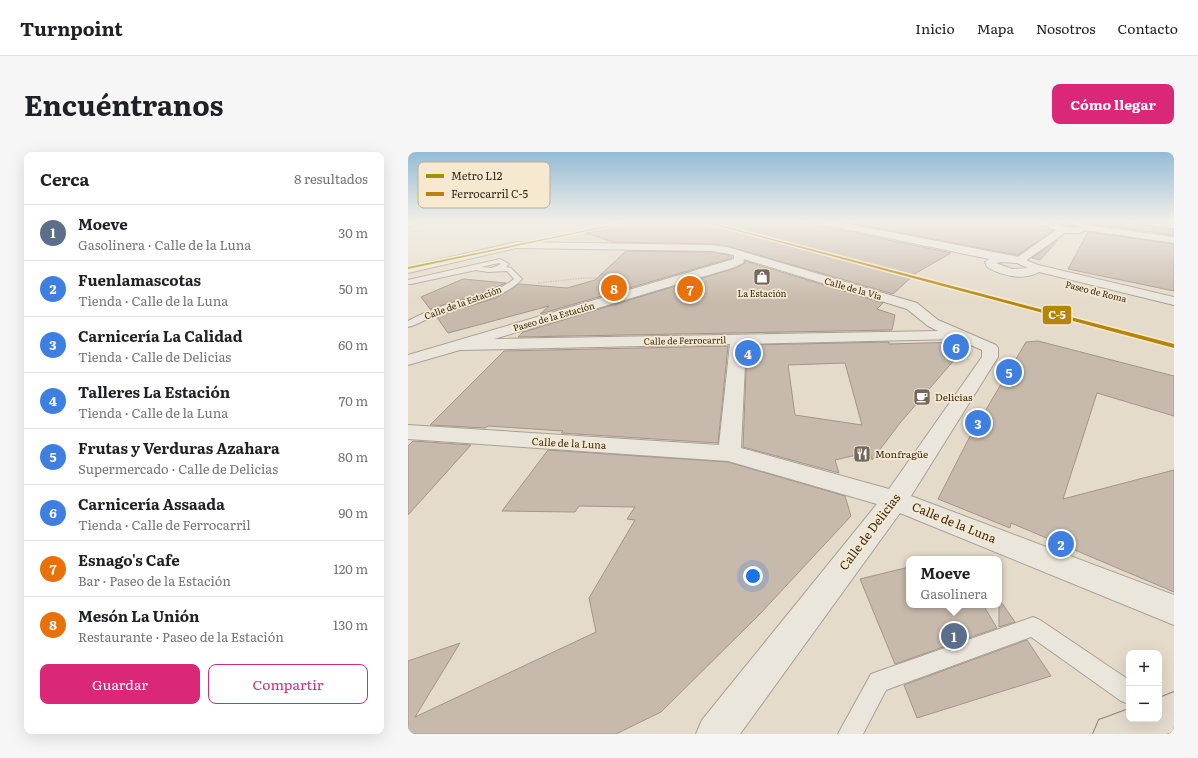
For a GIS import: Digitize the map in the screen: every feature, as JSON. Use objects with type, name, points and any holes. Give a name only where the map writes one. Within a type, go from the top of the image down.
[{"type":"main road","points":[[1113,734],[1146,722]]},
{"type":"street","name":"Calle de la Vía","points":[[409,279],[502,249]]},
{"type":"street","name":"Calle de la Vía","points":[[577,249],[690,251],[739,255],[912,306],[933,323],[960,335]]},
{"type":"street","points":[[928,249],[997,268],[1019,266],[1039,249]]},
{"type":"street","points":[[958,249],[1006,259],[1019,266]]},
{"type":"street","name":"Paseo de la Estación","points":[[408,360],[728,266],[739,261],[739,255]]},
{"type":"street","points":[[997,268],[991,265],[990,262],[1006,259]]},
{"type":"street","name":"Paseo de Roma","points":[[1019,266],[1031,271],[1034,270],[1034,267],[1174,301]]},
{"type":"street","name":"Paseo de Roma","points":[[1019,266],[1174,311]]},
{"type":"street","name":"Calle de Ferrocarril","points":[[459,345],[960,335]]},
{"type":"street","name":"Calle de Delicias","points":[[716,734],[895,500],[990,357],[990,348],[960,335]]},
{"type":"street","points":[[729,453],[738,340]]},
{"type":"street","name":"Calle de la Luna","points":[[408,432],[729,453],[895,500],[1174,610]]},
{"type":"lane","name":"Calle de la Vía","points":[[409,279],[476,268],[490,262],[506,263],[499,268]]},
{"type":"lane","name":"Calle de la Estación","points":[[408,324],[440,310],[507,287],[518,279],[509,270],[499,268]]},
{"type":"lane","points":[[850,734],[879,682],[1033,627],[1126,691]]},
{"type":"path","points":[[507,287],[584,278],[605,278]]},
{"type":"building","points":[[738,249],[932,249],[951,253],[916,273],[893,294]]},
{"type":"building","points":[[987,249],[1026,249],[1017,255]]},
{"type":"building","points":[[1045,249],[1050,249],[1040,260],[1032,258]]},
{"type":"building","points":[[1079,249],[1174,249],[1174,291],[1068,269]]},
{"type":"building","points":[[626,251],[712,252],[732,256],[732,258],[540,314],[549,306],[448,333],[436,316],[496,298],[519,284],[567,288],[595,280]]},
{"type":"building","points":[[745,261],[883,303],[877,309],[895,315],[892,330],[518,337],[523,332],[732,269],[744,264]]},
{"type":"building","points":[[463,279],[506,283],[482,293],[430,309],[421,297]]},
{"type":"building","points":[[1038,341],[1174,376],[1174,416],[1097,393],[1063,499],[1174,470],[1174,592],[1011,523],[1010,528],[938,499],[968,440],[1026,342]]},
{"type":"building","points":[[961,342],[967,345],[900,423],[872,460],[870,452],[835,460],[839,473],[743,447],[747,345]],"holes":[[[845,363],[862,425],[795,415],[788,365]]]},
{"type":"building","points":[[728,346],[718,443],[561,433],[563,431],[488,426],[485,428],[430,425],[504,351]]},
{"type":"building","points":[[413,441],[471,445],[408,515],[408,446]]},
{"type":"building","points":[[548,450],[728,462],[845,496],[851,516],[759,615],[661,712],[616,734],[408,734],[408,661],[460,643],[415,717],[596,632],[589,598],[635,520],[627,519],[635,507],[579,506],[575,512],[502,511]]},
{"type":"building","points":[[906,568],[906,608],[985,608],[997,628],[895,664],[860,579]]},
{"type":"building","points":[[1002,603],[1015,622],[999,627],[999,608],[1002,608]]},
{"type":"building","points":[[1027,640],[1051,676],[917,718],[904,685]]},
{"type":"metro line","name":"L12","points":[[408,268],[499,249]]},
{"type":"rail line","name":"C-5","points":[[808,249],[1174,346]]},
{"type":"place","name":"La Estación","points":[[762,277]]},
{"type":"place","name":"Mesón La Unión","points":[[614,288]]},
{"type":"place","name":"Esnago's Cafe","points":[[690,289]]},
{"type":"place","name":"Carnicería Assaada","points":[[956,347]]},
{"type":"place","name":"Talleres La Estación","points":[[748,353]]},
{"type":"place","name":"Frutas y Verduras Azahara","points":[[1009,372]]},
{"type":"place","name":"Delicias","points":[[922,397]]},
{"type":"place","name":"Carnicería La Calidad","points":[[978,423]]},
{"type":"place","name":"Monfragüe","points":[[862,454]]},
{"type":"place","name":"Fuenlamascotas","points":[[1061,544]]},
{"type":"place","name":"Moeve","points":[[954,636]]}]
